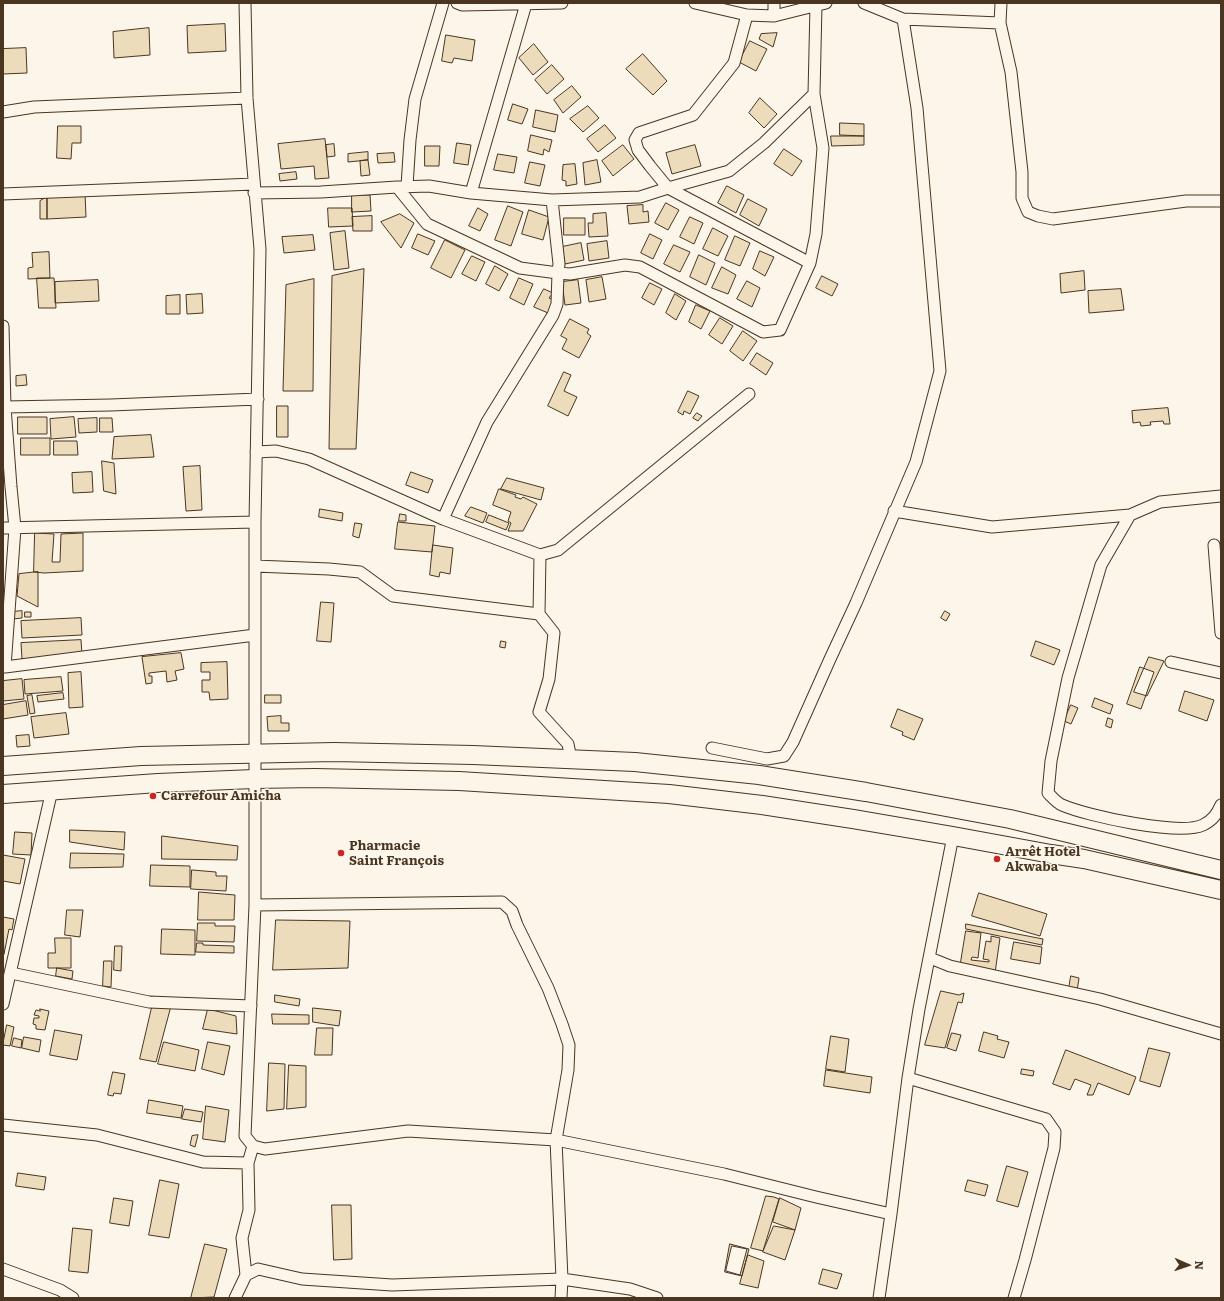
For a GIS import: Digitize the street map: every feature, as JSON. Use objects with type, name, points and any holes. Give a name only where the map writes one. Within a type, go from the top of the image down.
[{"type":"main road","points":[[3,766],[141,756],[334,752],[635,762],[759,775],[866,792],[1010,819],[1221,870]]},
{"type":"main road","points":[[3,794],[254,779],[316,778],[459,781],[669,794],[785,808],[953,836],[1084,859],[1221,890]]},
{"type":"street","points":[[245,3],[247,98],[260,249],[255,522],[255,905],[246,1136],[253,1146],[265,1149],[408,1131],[556,1140],[724,1174],[891,1214]]},
{"type":"street","points":[[442,3],[415,100],[402,186],[427,224],[520,268],[570,274],[625,265],[640,267],[763,332],[780,330],[810,263],[816,234],[823,148],[814,94],[821,4],[774,16],[747,15],[695,3]]},
{"type":"street","points":[[457,3],[462,5],[562,3]]},
{"type":"street","points":[[774,3],[774,16]]},
{"type":"street","points":[[864,3],[902,19],[1000,23]]},
{"type":"street","points":[[1001,3],[1000,23],[1010,72],[1022,172],[1022,198],[1028,212],[1053,219],[1186,201],[1221,201]]},
{"type":"street","points":[[471,193],[526,4]]},
{"type":"street","points":[[747,15],[734,62],[694,115],[639,133],[635,140],[638,150],[668,188],[810,263]]},
{"type":"street","points":[[712,748],[767,759],[784,756],[793,742],[856,603],[916,462],[940,371],[917,108],[902,19]]},
{"type":"street","points":[[3,194],[254,188],[321,192],[402,186],[430,186],[471,193],[552,200],[640,197],[729,171],[764,143],[814,94]]},
{"type":"street","points":[[3,112],[34,107],[247,98]]},
{"type":"street","points":[[443,520],[487,422],[553,315],[556,304],[559,264],[552,200]]},
{"type":"street","points":[[3,326],[5,407],[10,487],[15,528],[4,667],[255,635]]},
{"type":"street","points":[[256,452],[276,452],[309,459],[443,520],[540,555],[558,550],[749,394]]},
{"type":"street","points":[[5,407],[111,405],[258,399]]},
{"type":"street","points":[[894,511],[992,527],[1130,515],[1160,502],[1221,496]]},
{"type":"street","points":[[1130,515],[1101,565],[1068,678],[1051,761],[1048,793],[1060,805],[1098,816],[1123,822],[1183,829],[1203,825],[1215,817],[1221,805]]},
{"type":"street","points":[[3,528],[255,522]]},
{"type":"street","points":[[1214,545],[1221,633]]},
{"type":"street","points":[[540,555],[539,614],[554,634],[549,679],[539,712],[568,744],[571,759]]},
{"type":"street","points":[[255,566],[329,569],[360,572],[393,596],[539,614]]},
{"type":"street","points":[[1171,662],[1221,673]]},
{"type":"street","points":[[3,1004],[52,790]]},
{"type":"street","points":[[879,1298],[908,1078],[953,836]]},
{"type":"street","points":[[255,905],[502,902],[512,911],[517,925],[554,1002],[568,1045],[568,1070],[556,1140],[562,1279],[561,1298]]},
{"type":"street","points":[[930,958],[950,966],[1100,999],[1221,1034]]},
{"type":"street","points":[[11,973],[149,1002],[251,1006]]},
{"type":"street","points":[[908,1078],[1046,1120],[1055,1132],[1054,1148],[1014,1298]]},
{"type":"street","points":[[3,1125],[97,1135],[203,1162],[248,1163]]},
{"type":"street","points":[[235,1298],[246,1275],[242,1238],[249,1210],[248,1163],[253,1146]]},
{"type":"street","points":[[3,1269],[60,1290],[73,1298]]},
{"type":"street","points":[[246,1275],[258,1269],[302,1279],[392,1285],[562,1279],[630,1290],[657,1298]]},
{"type":"building","points":[[225,24],[226,51],[188,53],[187,26]]},
{"type":"building","points":[[149,28],[150,55],[114,58],[113,32]]},
{"type":"building","points":[[777,33],[773,47],[759,39],[761,34]]},
{"type":"building","points":[[446,35],[475,40],[472,61],[454,58],[452,63],[442,61]]},
{"type":"building","points":[[750,41],[767,49],[756,71],[739,62]]},
{"type":"building","points":[[534,44],[548,62],[533,75],[519,58]]},
{"type":"building","points":[[26,48],[27,73],[3,74],[3,49]]},
{"type":"building","points":[[643,54],[667,81],[653,95],[626,69]]},
{"type":"building","points":[[552,65],[564,79],[547,94],[535,80]]},
{"type":"building","points":[[572,86],[581,97],[563,113],[554,100]]},
{"type":"building","points":[[760,98],[777,114],[764,128],[749,113]]},
{"type":"building","points":[[513,104],[528,109],[522,124],[508,120]]},
{"type":"building","points":[[588,106],[599,118],[583,132],[570,119]]},
{"type":"building","points":[[536,110],[558,115],[555,132],[533,127]]},
{"type":"building","points":[[840,123],[864,124],[864,136],[840,135]]},
{"type":"building","points":[[605,125],[616,138],[598,152],[587,139]]},
{"type":"building","points":[[58,126],[81,126],[81,143],[72,143],[71,159],[57,158]]},
{"type":"building","points":[[531,135],[552,140],[549,152],[544,149],[543,155],[528,151]]},
{"type":"building","points":[[831,136],[864,136],[864,145],[832,146]]},
{"type":"building","points":[[325,139],[329,178],[315,179],[314,166],[281,169],[278,144]]},
{"type":"building","points":[[457,143],[471,145],[468,165],[454,163]]},
{"type":"building","points":[[334,144],[335,156],[327,157],[326,145]]},
{"type":"building","points":[[623,145],[634,159],[613,176],[602,161]]},
{"type":"building","points":[[695,145],[701,166],[672,174],[666,153]]},
{"type":"building","points":[[425,146],[440,146],[439,166],[425,166]]},
{"type":"building","points":[[784,149],[802,161],[792,176],[774,164]]},
{"type":"building","points":[[368,152],[368,160],[348,162],[348,154]]},
{"type":"building","points":[[394,153],[395,162],[378,163],[377,154]]},
{"type":"building","points":[[498,154],[517,157],[514,173],[494,170]]},
{"type":"building","points":[[368,160],[370,175],[361,176],[360,161]]},
{"type":"building","points":[[597,160],[601,182],[585,185],[583,163]]},
{"type":"building","points":[[530,162],[545,165],[540,186],[525,183]]},
{"type":"building","points":[[575,164],[577,184],[566,186],[566,181],[562,180],[563,165]]},
{"type":"building","points":[[296,172],[297,179],[280,181],[279,174]]},
{"type":"building","points":[[727,186],[744,195],[736,213],[718,203]]},
{"type":"building","points":[[85,193],[86,217],[47,219],[47,197]]},
{"type":"building","points":[[352,195],[370,195],[371,211],[352,212]]},
{"type":"building","points":[[47,197],[47,219],[40,219],[40,201]]},
{"type":"building","points":[[748,199],[767,209],[759,226],[740,215]]},
{"type":"building","points":[[666,203],[679,210],[668,230],[655,223]]},
{"type":"building","points":[[643,205],[643,212],[648,211],[649,222],[629,224],[627,206]]},
{"type":"building","points":[[508,206],[523,212],[511,246],[495,240]]},
{"type":"building","points":[[328,208],[352,208],[353,226],[329,227]]},
{"type":"building","points":[[478,208],[488,214],[480,231],[469,226]]},
{"type":"building","points":[[529,210],[549,217],[543,240],[522,234]]},
{"type":"building","points":[[606,213],[608,236],[589,237],[588,223],[593,223],[593,214]]},
{"type":"building","points":[[400,214],[414,223],[401,248],[381,222]]},
{"type":"building","points":[[372,216],[372,231],[353,231],[352,217]]},
{"type":"building","points":[[690,217],[703,223],[694,244],[680,237]]},
{"type":"building","points":[[564,218],[585,218],[585,235],[564,235]]},
{"type":"building","points":[[713,228],[728,236],[718,256],[703,249]]},
{"type":"building","points":[[345,231],[349,268],[334,270],[330,233]]},
{"type":"building","points":[[418,234],[435,241],[428,255],[412,248]]},
{"type":"building","points":[[650,234],[662,240],[653,259],[641,253]]},
{"type":"building","points":[[313,235],[315,250],[284,253],[282,237]]},
{"type":"building","points":[[735,236],[750,243],[740,266],[725,260]]},
{"type":"building","points":[[445,240],[465,250],[451,278],[431,268]]},
{"type":"building","points":[[607,241],[609,258],[589,261],[587,244]]},
{"type":"building","points":[[581,243],[584,260],[565,264],[562,247]]},
{"type":"building","points":[[674,245],[690,252],[680,272],[664,264]]},
{"type":"building","points":[[760,251],[774,257],[765,276],[753,269]]},
{"type":"building","points":[[49,252],[50,278],[28,279],[28,268],[33,267],[32,253]]},
{"type":"building","points":[[699,255],[715,263],[706,285],[690,277]]},
{"type":"building","points":[[472,256],[485,262],[476,281],[462,274]]},
{"type":"building","points":[[495,266],[508,274],[499,291],[486,284]]},
{"type":"building","points":[[722,267],[736,275],[728,294],[712,288]]},
{"type":"building","points":[[364,269],[356,449],[329,449],[332,276]]},
{"type":"building","points":[[1084,271],[1085,290],[1061,293],[1060,274]]},
{"type":"building","points":[[822,276],[838,284],[832,296],[816,288]]},
{"type":"building","points":[[602,277],[606,299],[589,302],[586,280]]},
{"type":"building","points":[[37,278],[54,278],[56,308],[39,308]]},
{"type":"building","points":[[519,278],[533,284],[524,305],[510,298]]},
{"type":"building","points":[[314,279],[313,391],[283,391],[286,285]]},
{"type":"building","points":[[98,280],[99,301],[55,303],[55,282]]},
{"type":"building","points":[[578,280],[581,303],[565,305],[562,282]]},
{"type":"building","points":[[747,281],[760,288],[752,307],[737,299]]},
{"type":"building","points":[[650,283],[662,289],[654,305],[642,298]]},
{"type":"building","points":[[544,289],[553,293],[549,298],[554,300],[548,313],[534,307]]},
{"type":"building","points":[[1121,289],[1124,310],[1089,313],[1088,291]]},
{"type":"building","points":[[202,294],[203,313],[187,314],[186,295]]},
{"type":"building","points":[[675,294],[686,301],[676,320],[666,313]]},
{"type":"building","points":[[180,295],[180,314],[166,314],[166,296]]},
{"type":"building","points":[[696,305],[710,311],[701,329],[689,322]]},
{"type":"building","points":[[720,318],[733,326],[722,344],[709,335]]},
{"type":"building","points":[[570,319],[589,329],[587,333],[591,336],[579,358],[562,349],[567,339],[561,336]]},
{"type":"building","points":[[743,331],[757,341],[743,361],[730,351]]},
{"type":"building","points":[[757,353],[773,363],[766,375],[750,364]]},
{"type":"building","points":[[564,372],[571,375],[564,391],[577,397],[568,416],[548,406]]},
{"type":"building","points":[[26,375],[27,385],[16,386],[16,376]]},
{"type":"building","points":[[688,391],[699,396],[690,414],[684,411],[683,415],[678,412]]},
{"type":"building","points":[[277,406],[288,406],[288,437],[277,437]]},
{"type":"building","points":[[1168,408],[1170,424],[1164,424],[1163,421],[1150,422],[1151,425],[1141,426],[1140,422],[1133,423],[1132,411]]},
{"type":"building","points":[[697,413],[702,416],[698,421],[693,418]]},
{"type":"building","points":[[18,417],[47,417],[47,434],[18,434]]},
{"type":"building","points":[[74,417],[76,437],[51,439],[50,419]]},
{"type":"building","points":[[97,418],[97,432],[79,433],[78,419]]},
{"type":"building","points":[[100,418],[112,418],[113,432],[100,432]]},
{"type":"building","points":[[151,435],[154,457],[112,459],[114,437]]},
{"type":"building","points":[[21,438],[50,438],[50,455],[21,455]]},
{"type":"building","points":[[54,441],[77,441],[78,455],[54,455]]},
{"type":"building","points":[[102,461],[114,463],[116,494],[104,491]]},
{"type":"building","points":[[200,466],[202,510],[186,511],[183,467]]},
{"type":"building","points":[[92,472],[93,492],[73,493],[72,473]]},
{"type":"building","points":[[411,472],[433,480],[428,493],[406,485]]},
{"type":"building","points":[[507,478],[544,488],[541,500],[501,489]]},
{"type":"building","points":[[499,489],[516,495],[515,497],[521,499],[523,497],[537,504],[523,531],[508,531],[511,523],[508,521],[511,512],[493,505]]},
{"type":"building","points":[[471,507],[487,513],[483,523],[465,516]]},
{"type":"building","points":[[320,509],[343,513],[342,521],[319,517]]},
{"type":"building","points":[[400,514],[406,515],[406,521],[399,521]]},
{"type":"building","points":[[489,515],[509,523],[506,530],[486,522]]},
{"type":"building","points":[[398,522],[435,526],[432,552],[395,549]]},
{"type":"building","points":[[355,523],[362,524],[359,538],[353,536]]},
{"type":"building","points":[[35,533],[54,534],[52,562],[60,562],[61,534],[83,533],[83,571],[44,573],[34,572]]},
{"type":"building","points":[[433,545],[453,548],[450,574],[440,572],[439,577],[430,575]]},
{"type":"building","points":[[38,572],[38,607],[17,596],[19,574]]},
{"type":"building","points":[[321,602],[334,603],[331,642],[317,641]]},
{"type":"building","points":[[22,611],[22,618],[13,619],[12,612]]},
{"type":"building","points":[[945,611],[950,614],[946,621],[941,618]]},
{"type":"building","points":[[25,612],[31,612],[31,617],[25,617]]},
{"type":"building","points":[[81,618],[82,635],[22,638],[21,621]]},
{"type":"building","points":[[81,640],[82,655],[22,659],[21,643]]},
{"type":"building","points":[[501,641],[506,642],[505,648],[500,647]]},
{"type":"building","points":[[1036,641],[1060,650],[1054,665],[1031,656]]},
{"type":"building","points":[[181,653],[184,669],[175,671],[177,680],[167,682],[166,671],[149,673],[149,676],[152,676],[152,683],[146,684],[142,657]]},
{"type":"building","points":[[1149,657],[1164,661],[1147,696],[1134,692]]},
{"type":"building","points":[[227,662],[228,699],[210,700],[209,692],[202,692],[202,680],[210,680],[210,672],[201,672],[201,663]]},
{"type":"building","points":[[1140,667],[1154,672],[1141,709],[1127,704]]},
{"type":"building","points":[[81,672],[83,707],[69,708],[68,673]]},
{"type":"building","points":[[61,677],[63,691],[25,694],[24,680]]},
{"type":"building","points":[[22,679],[24,699],[3,701],[3,681]]},
{"type":"building","points":[[1185,691],[1214,700],[1207,721],[1179,711]]},
{"type":"building","points":[[63,693],[64,699],[38,702],[37,696]]},
{"type":"building","points":[[32,695],[35,713],[30,714],[27,696]]},
{"type":"building","points":[[265,695],[281,695],[281,703],[265,703]]},
{"type":"building","points":[[1095,698],[1113,705],[1110,714],[1092,707]]},
{"type":"building","points":[[26,701],[28,715],[3,719],[3,705]]},
{"type":"building","points":[[1071,705],[1078,708],[1071,724],[1064,721]]},
{"type":"building","points":[[898,709],[923,719],[914,740],[902,735],[903,732],[891,727]]},
{"type":"building","points":[[66,713],[69,734],[34,738],[31,717]]},
{"type":"building","points":[[281,716],[281,723],[289,723],[289,731],[268,731],[267,717]]},
{"type":"building","points":[[1108,718],[1113,720],[1111,728],[1106,726]]},
{"type":"building","points":[[29,735],[30,746],[17,747],[16,736]]},
{"type":"building","points":[[70,830],[125,832],[124,850],[70,842]]},
{"type":"building","points":[[15,832],[32,833],[31,855],[13,854]]},
{"type":"building","points":[[162,836],[238,846],[237,860],[162,859]]},
{"type":"building","points":[[71,853],[124,854],[123,867],[70,868]]},
{"type":"building","points":[[3,855],[25,859],[20,884],[3,881]]},
{"type":"building","points":[[151,865],[190,866],[190,887],[150,886]]},
{"type":"building","points":[[192,870],[216,872],[216,876],[227,876],[226,891],[191,889]]},
{"type":"building","points":[[199,892],[235,895],[234,920],[198,920]]},
{"type":"building","points":[[979,893],[1047,914],[1040,936],[972,916]]},
{"type":"building","points":[[67,910],[83,910],[80,937],[65,935]]},
{"type":"building","points":[[3,917],[14,919],[12,930],[9,929],[4,954]]},
{"type":"building","points":[[276,920],[350,921],[348,968],[273,970]]},
{"type":"building","points":[[198,923],[215,923],[215,926],[235,926],[234,942],[197,941]]},
{"type":"building","points":[[966,924],[1043,939],[1042,945],[966,929]]},
{"type":"building","points":[[162,929],[195,930],[195,955],[161,954]]},
{"type":"building","points":[[966,931],[981,933],[978,958],[972,957],[971,960],[989,962],[989,960],[983,959],[986,941],[991,942],[991,936],[1000,938],[995,973],[960,968]]},
{"type":"building","points":[[55,938],[71,938],[71,968],[48,968],[48,953],[55,953]]},
{"type":"building","points":[[1014,942],[1042,947],[1040,964],[1011,959]]},
{"type":"building","points":[[197,943],[203,943],[203,945],[234,946],[234,953],[196,952]]},
{"type":"building","points":[[115,946],[122,946],[121,971],[114,970]]},
{"type":"building","points":[[104,961],[112,961],[111,987],[103,986]]},
{"type":"building","points":[[57,968],[73,971],[72,979],[56,976]]},
{"type":"building","points":[[1071,976],[1079,978],[1077,991],[1069,989]]},
{"type":"building","points":[[941,991],[959,995],[964,993],[962,1003],[958,1002],[945,1048],[925,1045]]},
{"type":"building","points":[[275,995],[300,999],[299,1006],[275,1002]]},
{"type":"building","points":[[153,1003],[171,1006],[156,1062],[140,1059]]},
{"type":"building","points":[[313,1008],[341,1011],[339,1026],[313,1022]]},
{"type":"building","points":[[40,1009],[49,1011],[45,1030],[36,1029],[36,1025],[33,1024],[34,1018],[39,1018],[39,1016],[34,1015],[36,1010],[40,1011]]},
{"type":"building","points":[[208,1009],[236,1016],[237,1034],[203,1029]]},
{"type":"building","points":[[272,1014],[309,1015],[309,1024],[273,1024]]},
{"type":"building","points":[[7,1025],[14,1027],[10,1046],[3,1045]]},
{"type":"building","points":[[317,1028],[333,1028],[332,1055],[315,1055]]},
{"type":"building","points":[[55,1030],[82,1035],[77,1060],[50,1055]]},
{"type":"building","points":[[984,1032],[998,1036],[997,1039],[1009,1042],[1004,1058],[979,1051]]},
{"type":"building","points":[[952,1033],[961,1035],[956,1051],[947,1048]]},
{"type":"building","points":[[831,1036],[849,1039],[845,1072],[826,1069]]},
{"type":"building","points":[[24,1037],[41,1040],[39,1052],[22,1048]]},
{"type":"building","points":[[14,1038],[22,1040],[21,1048],[12,1046]]},
{"type":"building","points":[[164,1042],[199,1050],[195,1071],[158,1064]]},
{"type":"building","points":[[208,1042],[230,1046],[224,1075],[202,1069]]},
{"type":"building","points":[[1149,1048],[1170,1053],[1160,1087],[1140,1081]]},
{"type":"building","points":[[1066,1050],[1136,1077],[1129,1095],[1098,1083],[1093,1095],[1087,1095],[1091,1085],[1075,1079],[1070,1090],[1053,1084]]},
{"type":"building","points":[[269,1063],[285,1064],[284,1109],[267,1111]]},
{"type":"building","points":[[289,1065],[306,1066],[306,1107],[287,1109]]},
{"type":"building","points":[[1022,1069],[1034,1071],[1033,1076],[1021,1074]]},
{"type":"building","points":[[826,1070],[872,1077],[870,1093],[824,1086]]},
{"type":"building","points":[[113,1072],[125,1074],[121,1094],[114,1093],[113,1096],[108,1095]]},
{"type":"building","points":[[149,1100],[183,1106],[181,1118],[147,1113]]},
{"type":"building","points":[[206,1106],[229,1110],[225,1142],[203,1139]]},
{"type":"building","points":[[185,1109],[203,1112],[201,1122],[182,1119]]},
{"type":"building","points":[[198,1135],[195,1147],[190,1145],[192,1136]]},
{"type":"building","points":[[1007,1166],[1028,1172],[1018,1207],[997,1201]]},
{"type":"building","points":[[18,1173],[46,1177],[44,1190],[16,1186]]},
{"type":"building","points":[[160,1180],[179,1184],[169,1238],[149,1235]]},
{"type":"building","points":[[968,1180],[988,1185],[985,1196],[965,1191]]},
{"type":"building","points":[[766,1196],[779,1199],[763,1251],[751,1248]]},
{"type":"building","points":[[114,1198],[133,1201],[129,1226],[110,1223]]},
{"type":"building","points":[[780,1198],[801,1208],[795,1230],[773,1222]]},
{"type":"building","points":[[332,1205],[351,1205],[352,1259],[334,1260]]},
{"type":"building","points":[[774,1226],[795,1230],[785,1260],[763,1252]]},
{"type":"building","points":[[73,1228],[92,1230],[88,1273],[69,1271]]},
{"type":"building","points":[[205,1244],[227,1249],[214,1297],[191,1298]]},
{"type":"building","points":[[730,1244],[749,1249],[742,1276],[725,1272]]},
{"type":"building","points":[[732,1246],[747,1249],[740,1275],[726,1271]]},
{"type":"building","points":[[748,1255],[764,1261],[758,1288],[740,1284]]},
{"type":"building","points":[[823,1269],[842,1274],[837,1289],[819,1284]]},
{"type":"place","name":"Carrefour Amicha","points":[[153,796]]},
{"type":"place","name":"Pharmacie Saint François","points":[[341,853]]},
{"type":"place","name":"Arrêt Hotel Akwaba","points":[[997,859]]}]
